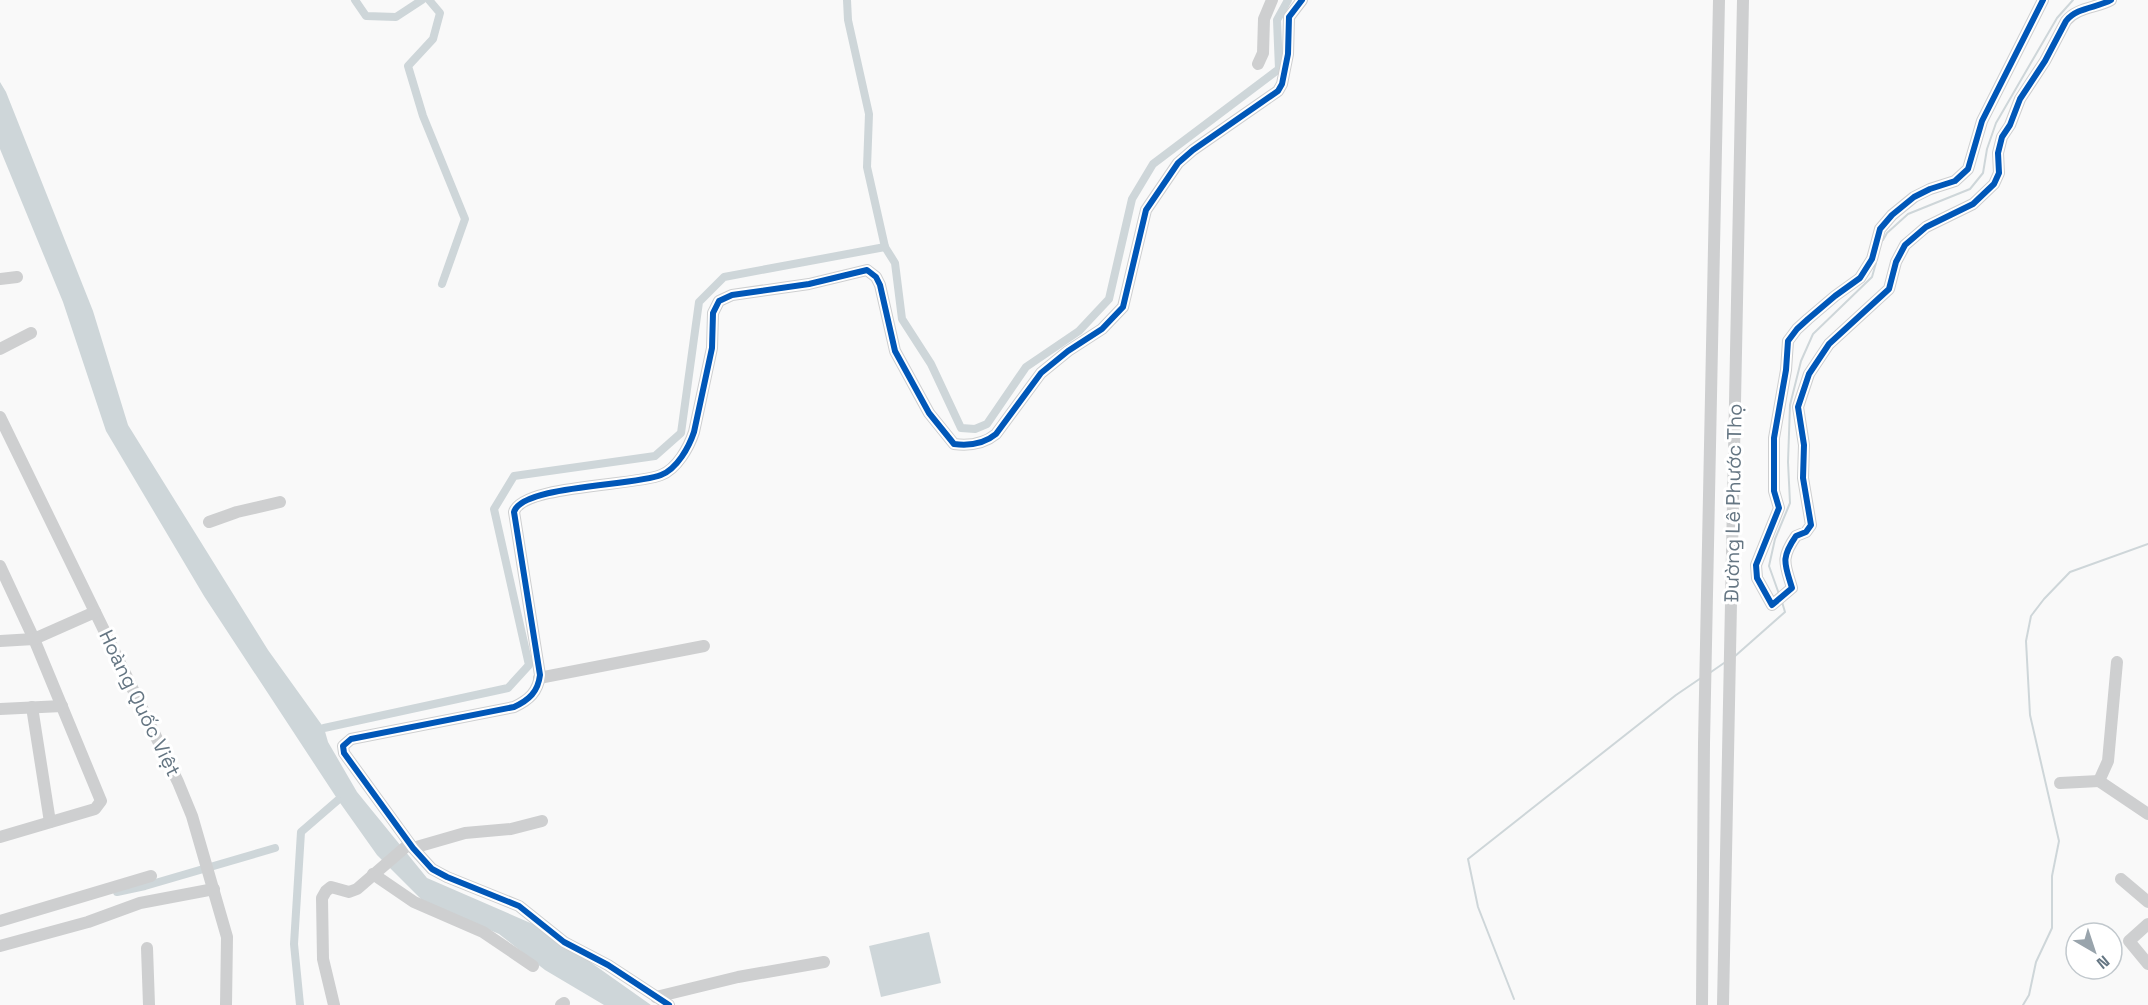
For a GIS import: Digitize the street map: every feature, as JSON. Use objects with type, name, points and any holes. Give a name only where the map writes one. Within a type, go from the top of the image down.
[{"type":"street","points":[[1258,64],[1263,53],[1264,19],[1272,0]]},
{"type":"street","points":[[669,1005],[608,965],[564,942],[519,906],[432,869],[409,846],[344,753],[343,746],[351,739],[514,707],[527,701],[533,695],[539,678],[519,552],[515,508],[525,500],[586,486],[633,482],[661,476],[668,471],[690,443],[694,432],[712,348],[713,313],[719,301],[732,295],[809,284],[867,270],[876,277],[880,285],[895,351],[929,413],[954,444],[983,442],[996,434],[1041,373],[1068,351],[1102,329],[1123,307],[1146,210],[1178,163],[1278,91],[1282,84],[1288,54],[1290,16],[1302,0]]},
{"type":"street","name":"Đường Lê Phước Thọ","points":[[1702,1005],[1704,743],[1719,0]]},
{"type":"street","name":"Đường Lê Phước Thọ","points":[[1723,1005],[1743,0]]},
{"type":"street","points":[[2043,0],[1982,121],[1968,169],[1955,181],[1914,196],[1892,215],[1880,229],[1872,259],[1860,278],[1834,296],[1797,329],[1788,341],[1786,376],[1774,438],[1774,490],[1779,508],[1756,565],[1757,578],[1772,605],[1792,588],[1784,565],[1788,551],[1796,536],[1806,532],[1811,525],[1803,478],[1804,445],[1798,407],[1809,374],[1829,344],[1889,289],[1896,262],[1905,245],[1926,227],[1968,207],[1991,188],[1999,173],[1998,153],[2002,137],[2010,125],[2020,99],[2045,62],[2066,21],[2081,10],[2111,0]]},
{"type":"street","points":[[0,279],[17,277]]},
{"type":"street","points":[[0,349],[31,333]]},
{"type":"street","name":"Hoàng Quốc Việt","points":[[0,417],[192,816],[227,937],[226,1005]]},
{"type":"street","points":[[209,522],[237,512],[280,502]]},
{"type":"street","points":[[1708,541],[1731,541]]},
{"type":"street","points":[[0,837],[95,809],[101,801],[34,639],[1,571]]},
{"type":"street","points":[[0,640],[34,639],[95,612]]},
{"type":"street","points":[[539,678],[704,646]]},
{"type":"street","points":[[2099,781],[2108,761],[2117,662]]},
{"type":"street","points":[[0,709],[62,706]]},
{"type":"street","points":[[32,707],[50,822]]},
{"type":"street","points":[[2060,783],[2099,781],[2148,814]]},
{"type":"street","points":[[334,1005],[323,959],[322,898],[326,891],[331,887],[353,891],[409,846],[465,832],[511,829],[542,821]]},
{"type":"street","points":[[375,872],[414,902],[483,932],[533,966]]},
{"type":"street","points":[[0,921],[151,876]]},
{"type":"street","points":[[2121,879],[2148,902]]},
{"type":"street","points":[[0,946],[88,922],[140,903],[213,886]]},
{"type":"street","points":[[2148,924],[2129,940],[2148,964]]},
{"type":"street","points":[[147,948],[149,1005]]},
{"type":"street","points":[[656,997],[738,977],[824,962]]},
{"type":"shaded area","points":[[0,82],[93,311],[128,425],[268,650],[324,728],[328,742],[357,792],[427,878],[542,928],[651,1005],[604,1005],[545,970],[499,934],[423,901],[377,855],[338,800],[204,596],[106,431],[63,302],[0,149]]},
{"type":"shaded area","points":[[929,932],[941,983],[881,997],[869,946]]},
{"type":"waterway","points":[[355,0],[366,16],[396,17],[422,0]]},
{"type":"waterway","points":[[429,0],[440,13],[433,39],[408,66],[423,116],[465,219],[442,284]]},
{"type":"waterway","points":[[847,0],[848,20],[869,114],[867,167],[885,247],[895,263],[902,319],[931,364],[961,428],[975,429],[987,424],[1026,367],[1079,331],[1109,299],[1132,199],[1153,164],[1279,69],[1277,20],[1288,0]]},
{"type":"waterway","points":[[1883,240],[1887,233],[1908,214],[1970,189],[1983,173],[1987,149],[1996,123],[2057,18],[2073,0]]},
{"type":"waterway","points":[[324,728],[508,688],[529,665],[494,509],[514,476],[655,456],[681,433],[699,302],[724,277],[885,247]]},
{"type":"waterway","points":[[1779,594],[1769,566],[1775,539],[1790,503],[1788,462],[1790,405],[1801,361],[1813,334],[1872,277],[1876,263]]},
{"type":"waterway","points":[[2023,1005],[2029,995],[2036,962],[2052,928],[2052,876],[2059,841],[2030,715],[2026,641],[2031,616],[2070,572],[2148,544]]},
{"type":"waterway","points":[[1734,657],[1785,612],[1782,602]]},
{"type":"waterway","points":[[1711,672],[1724,663]]},
{"type":"waterway","points":[[1514,999],[1478,907],[1468,859],[1676,695],[1701,678]]},
{"type":"waterway","points":[[300,1005],[294,944],[301,832],[338,800]]},
{"type":"waterway","points":[[117,892],[275,848]]},
{"type":"cycle path","points":[[669,1005],[608,965],[564,942],[519,906],[432,869],[413,848],[344,753],[343,746],[351,739],[514,707],[532,695],[540,675],[514,512],[522,503],[537,496],[580,487],[647,479],[667,472],[677,463],[686,451],[694,432],[712,348],[713,313],[719,301],[732,295],[809,284],[867,270],[876,277],[880,285],[895,351],[929,413],[954,444],[976,444],[996,434],[1041,373],[1068,351],[1102,329],[1123,307],[1146,210],[1178,163],[1278,91],[1282,84],[1288,54],[1289,17],[1302,0]]},
{"type":"cycle path","points":[[2043,0],[1982,121],[1968,169],[1955,181],[1914,197],[1892,215],[1880,229],[1872,259],[1860,278],[1808,319],[1788,341],[1786,370],[1774,438],[1774,491],[1779,508],[1756,565],[1757,578],[1772,605],[1792,588],[1785,562],[1786,556],[1796,536],[1806,532],[1811,525],[1803,478],[1804,445],[1798,407],[1809,374],[1829,344],[1889,289],[1896,262],[1905,245],[1926,227],[1973,204],[1994,184],[1999,173],[1998,153],[2002,137],[2010,125],[2020,99],[2045,61],[2066,21],[2081,10],[2111,0]]}]
